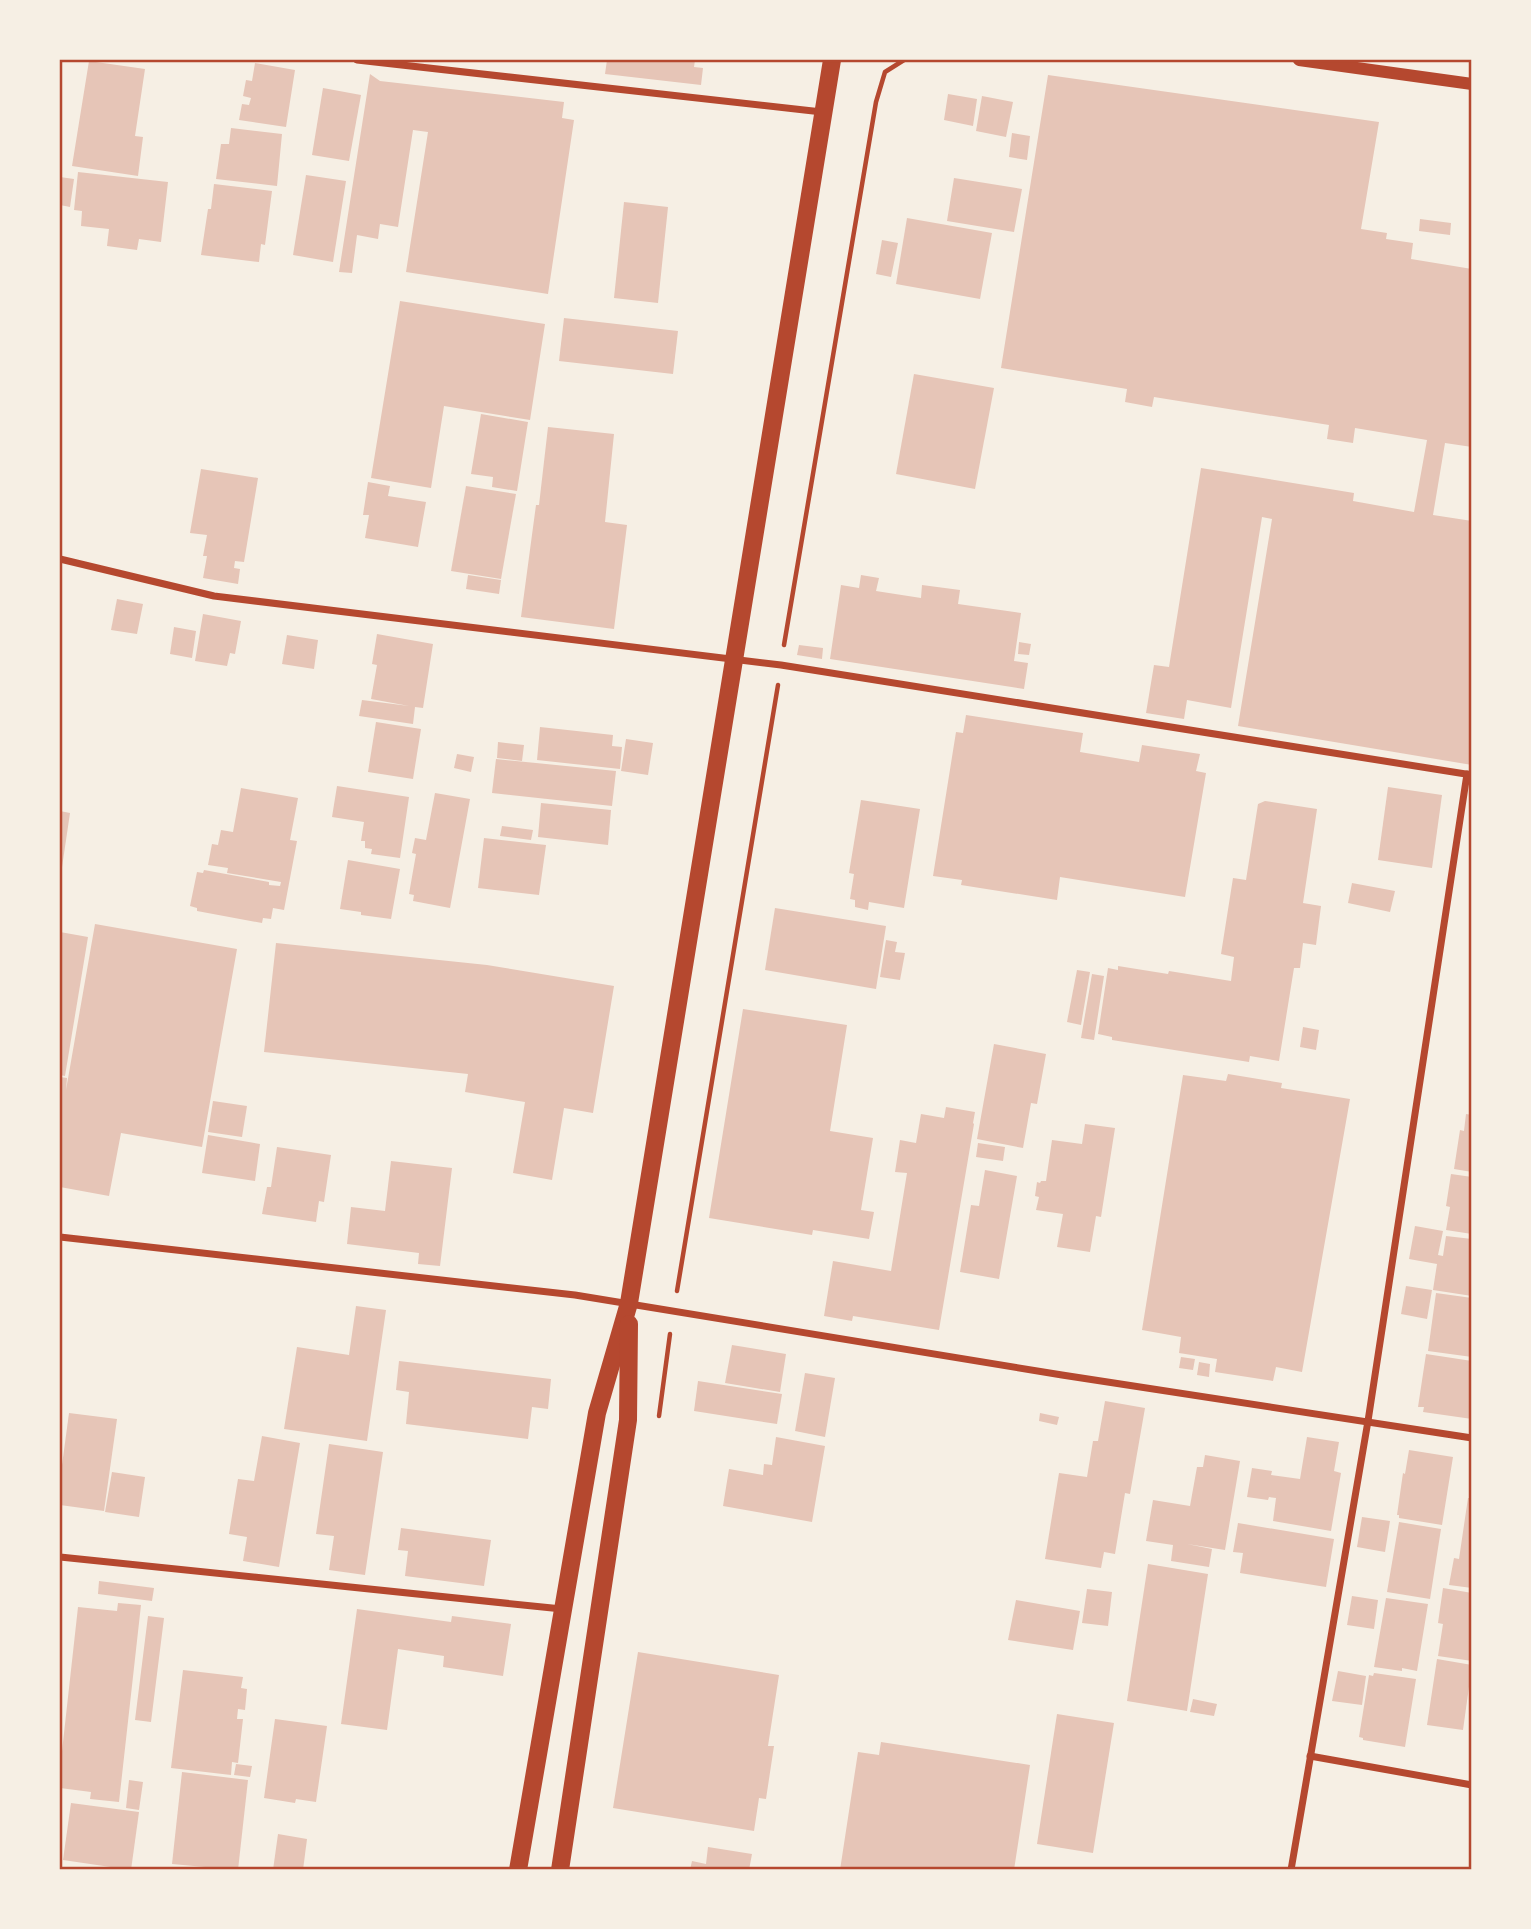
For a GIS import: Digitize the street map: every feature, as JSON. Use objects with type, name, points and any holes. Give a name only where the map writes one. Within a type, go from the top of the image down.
[{"type":"main road","points":[[518,1870],[597,1413],[629,1303],[832,60]]},
{"type":"main road","points":[[560,1870],[628,1420],[629,1303]]},
{"type":"street","points":[[357,60],[823,112]]},
{"type":"street","points":[[1300,60],[1472,84]]},
{"type":"street","points":[[60,559],[214,596],[781,665],[1469,774],[1368,1421],[1291,1870]]},
{"type":"street","points":[[60,1237],[629,1303],[1075,1377],[1472,1438]]},
{"type":"street","points":[[60,1556],[563,1609]]},
{"type":"street","points":[[1310,1756],[1472,1785]]},
{"type":"path","points":[[659,1417],[673,1312],[875,106],[885,72],[904,60]]},
{"type":"building","points":[[607,60],[695,60],[694,67],[703,68],[701,85],[605,74]]},
{"type":"building","points":[[89,61],[145,69],[135,136],[143,137],[138,176],[72,166]]},
{"type":"building","points":[[255,63],[295,70],[286,127],[239,120],[242,104],[249,105],[251,98],[243,96],[246,80],[252,81]]},
{"type":"building","points":[[370,74],[380,81],[564,102],[562,118],[574,120],[548,294],[406,272],[428,132],[413,130],[398,227],[380,224],[378,239],[357,235],[352,273],[339,272]]},
{"type":"building","points":[[1048,75],[1379,122],[1361,229],[1387,233],[1386,239],[1413,243],[1411,259],[1472,269],[1472,447],[1445,443],[1433,515],[1472,521],[1472,765],[1238,726],[1272,519],[1262,517],[1231,708],[1187,700],[1184,719],[1146,713],[1154,665],[1169,667],[1201,468],[1354,493],[1353,501],[1414,512],[1427,440],[1355,428],[1353,443],[1327,439],[1329,425],[1154,397],[1152,407],[1125,402],[1127,389],[1001,368]]},
{"type":"building","points":[[323,88],[361,95],[349,161],[312,155]]},
{"type":"building","points":[[948,94],[977,99],[973,126],[944,120]]},
{"type":"building","points":[[982,96],[1013,102],[1006,137],[976,131]]},
{"type":"building","points":[[231,128],[282,134],[277,186],[216,179],[221,144],[229,144]]},
{"type":"building","points":[[1012,133],[1030,136],[1027,160],[1009,157]]},
{"type":"building","points":[[78,172],[168,182],[161,242],[139,239],[137,250],[107,246],[109,229],[81,226],[82,211],[74,210]]},
{"type":"building","points":[[306,175],[346,181],[333,262],[293,255]]},
{"type":"building","points":[[60,177],[74,179],[70,207],[60,205]]},
{"type":"building","points":[[954,178],[1022,189],[1014,232],[947,221]]},
{"type":"building","points":[[214,184],[272,191],[265,245],[261,244],[259,262],[201,255]]},
{"type":"building","points":[[624,202],[668,207],[658,303],[614,298]]},
{"type":"building","points":[[907,218],[992,233],[980,299],[896,284]]},
{"type":"building","points":[[1420,219],[1451,223],[1450,235],[1419,231]]},
{"type":"building","points":[[882,240],[898,243],[891,277],[876,274]]},
{"type":"building","points":[[400,301],[545,324],[530,420],[444,406],[431,488],[371,478]]},
{"type":"building","points":[[564,318],[678,331],[673,374],[559,361]]},
{"type":"building","points":[[914,374],[994,388],[975,489],[896,474]]},
{"type":"building","points":[[481,414],[528,422],[517,491],[492,487],[493,477],[471,474]]},
{"type":"building","points":[[548,427],[614,434],[605,522],[627,525],[614,629],[521,617]]},
{"type":"building","points":[[201,469],[258,478],[244,562],[235,561],[234,568],[240,569],[238,584],[203,578],[207,535],[190,533]]},
{"type":"building","points":[[368,482],[390,486],[388,496],[426,502],[418,547],[365,538],[369,515],[363,515]]},
{"type":"building","points":[[466,486],[516,494],[501,579],[451,571]]},
{"type":"building","points":[[468,575],[501,580],[499,594],[466,589]]},
{"type":"building","points":[[861,575],[879,578],[876,591],[921,598],[922,585],[960,590],[958,604],[1021,613],[1014,661],[1028,663],[1024,689],[830,659],[841,585],[859,588]]},
{"type":"building","points":[[117,599],[143,604],[137,634],[111,630]]},
{"type":"building","points":[[203,614],[241,621],[235,654],[230,653],[227,666],[195,661]]},
{"type":"building","points":[[174,627],[196,631],[192,658],[170,654]]},
{"type":"building","points":[[377,634],[433,644],[423,708],[415,707],[413,724],[359,716],[362,700],[409,706],[371,699],[377,665],[372,664]]},
{"type":"building","points":[[287,635],[318,640],[314,669],[282,664]]},
{"type":"building","points":[[1019,642],[1031,644],[1029,655],[1018,654]]},
{"type":"building","points":[[799,645],[823,648],[822,659],[797,655]]},
{"type":"building","points":[[966,715],[1083,733],[1080,752],[1139,762],[1142,745],[1200,754],[1196,771],[1206,773],[1185,897],[1060,877],[1057,900],[961,885],[962,880],[933,876],[956,732],[963,733]]},
{"type":"building","points":[[376,722],[421,729],[413,779],[368,772]]},
{"type":"building","points":[[540,727],[613,735],[612,746],[622,747],[620,769],[537,760]]},
{"type":"building","points":[[626,739],[653,743],[648,775],[621,771]]},
{"type":"building","points":[[498,742],[524,745],[522,761],[497,758]]},
{"type":"building","points":[[457,754],[474,757],[471,772],[454,768]]},
{"type":"building","points":[[496,759],[616,771],[612,806],[492,793]]},
{"type":"building","points":[[337,786],[409,797],[400,858],[371,854],[372,849],[365,848],[365,841],[361,841],[364,822],[332,817]]},
{"type":"building","points":[[1388,787],[1442,795],[1432,868],[1378,860]]},
{"type":"building","points":[[241,788],[298,798],[290,840],[297,841],[284,910],[273,908],[271,919],[263,918],[262,923],[197,911],[197,908],[190,906],[197,872],[203,873],[204,870],[280,886],[281,882],[227,873],[228,868],[208,865],[212,844],[218,845],[221,830],[233,832]]},
{"type":"building","points":[[435,793],[470,799],[450,908],[413,901],[414,895],[409,894],[416,854],[412,853],[415,838],[426,840]]},
{"type":"building","points":[[861,800],[920,809],[904,908],[869,902],[868,910],[855,907],[855,900],[850,899],[854,874],[849,873]]},
{"type":"building","points":[[1265,801],[1317,809],[1303,903],[1321,906],[1316,945],[1303,943],[1300,968],[1294,968],[1279,1061],[1250,1056],[1249,1062],[1112,1040],[1112,1037],[1098,1034],[1108,968],[1118,970],[1118,966],[1168,974],[1169,971],[1231,981],[1234,957],[1221,954],[1233,878],[1246,880],[1258,804]]},
{"type":"building","points":[[541,803],[611,810],[608,845],[538,837]]},
{"type":"building","points":[[60,811],[70,813],[61,874],[60,874]]},
{"type":"building","points":[[502,826],[533,830],[531,840],[500,836]]},
{"type":"building","points":[[484,838],[546,845],[539,895],[478,888]]},
{"type":"building","points":[[348,860],[400,869],[391,919],[340,909]]},
{"type":"building","points":[[1352,883],[1395,891],[1390,912],[1348,903]]},
{"type":"building","points":[[775,908],[886,926],[876,989],[765,970]]},
{"type":"building","points":[[95,924],[237,949],[202,1147],[121,1133],[109,1196],[60,1187],[60,1077],[67,1078],[66,1090]]},
{"type":"building","points":[[60,932],[88,937],[65,1076],[60,1075]]},
{"type":"building","points":[[886,940],[897,942],[895,952],[905,953],[900,980],[880,977]]},
{"type":"building","points":[[276,943],[487,965],[614,986],[593,1113],[564,1108],[552,1180],[513,1173],[525,1102],[465,1092],[468,1074],[264,1052]]},
{"type":"building","points":[[1077,970],[1090,972],[1081,1025],[1067,1022]]},
{"type":"building","points":[[1092,974],[1104,976],[1094,1040],[1081,1038]]},
{"type":"building","points":[[743,1009],[847,1025],[830,1131],[873,1138],[861,1210],[874,1212],[869,1239],[813,1230],[812,1235],[709,1218]]},
{"type":"building","points":[[1303,1027],[1319,1030],[1316,1050],[1300,1047]]},
{"type":"building","points":[[994,1044],[1046,1054],[1037,1104],[1031,1103],[1023,1148],[977,1139]]},
{"type":"building","points":[[1228,1074],[1282,1083],[1281,1088],[1350,1099],[1302,1372],[1276,1367],[1273,1381],[1215,1372],[1217,1359],[1179,1353],[1181,1337],[1142,1330],[1183,1075],[1226,1081]]},
{"type":"building","points":[[213,1101],[247,1106],[242,1137],[208,1132]]},
{"type":"building","points":[[946,1107],[975,1112],[939,1330],[853,1316],[852,1321],[824,1316],[833,1261],[891,1271],[907,1173],[895,1172],[900,1140],[916,1143],[921,1114],[944,1118]]},
{"type":"building","points":[[1466,1114],[1472,1115],[1472,1172],[1454,1169],[1460,1130],[1464,1131]]},
{"type":"building","points":[[1085,1124],[1115,1128],[1101,1217],[1096,1216],[1090,1252],[1057,1247],[1063,1214],[1036,1210],[1039,1197],[1035,1196],[1037,1182],[1046,1181],[1052,1140],[1082,1144]]},
{"type":"building","points":[[208,1135],[260,1144],[255,1181],[202,1173]]},
{"type":"building","points":[[978,1143],[1005,1147],[1003,1161],[976,1157]]},
{"type":"building","points":[[277,1147],[331,1155],[324,1202],[319,1201],[316,1222],[262,1214],[267,1187],[271,1187]]},
{"type":"building","points":[[391,1161],[452,1168],[440,1266],[418,1264],[419,1253],[347,1244],[351,1207],[385,1211]]},
{"type":"building","points":[[985,1170],[1017,1176],[999,1279],[960,1272],[971,1205],[979,1206]]},
{"type":"building","points":[[1451,1174],[1472,1177],[1472,1234],[1446,1230],[1450,1207],[1446,1206]]},
{"type":"building","points":[[1415,1226],[1443,1231],[1438,1255],[1443,1256],[1446,1236],[1472,1239],[1472,1296],[1433,1290],[1437,1264],[1409,1259]]},
{"type":"building","points":[[1406,1286],[1432,1290],[1427,1319],[1401,1314]]},
{"type":"building","points":[[1436,1293],[1472,1298],[1472,1357],[1428,1351]]},
{"type":"building","points":[[356,1306],[386,1310],[367,1441],[284,1429],[297,1347],[349,1355]]},
{"type":"building","points":[[732,1345],[786,1354],[780,1392],[725,1383]]},
{"type":"building","points":[[1426,1354],[1472,1361],[1472,1419],[1423,1412],[1424,1407],[1418,1407]]},
{"type":"building","points":[[1181,1357],[1195,1359],[1193,1370],[1179,1368]]},
{"type":"building","points":[[399,1361],[551,1379],[548,1409],[532,1407],[528,1439],[406,1424],[409,1392],[396,1390]]},
{"type":"building","points":[[1199,1362],[1210,1364],[1209,1377],[1197,1375]]},
{"type":"building","points":[[805,1373],[835,1378],[825,1437],[795,1431]]},
{"type":"building","points":[[698,1381],[782,1394],[777,1424],[694,1411]]},
{"type":"building","points":[[1105,1401],[1145,1408],[1130,1494],[1125,1493],[1115,1554],[1104,1552],[1101,1568],[1045,1559],[1059,1473],[1087,1477],[1093,1441],[1098,1441]]},
{"type":"building","points":[[69,1413],[117,1419],[104,1511],[60,1505],[60,1480]]},
{"type":"building","points":[[1040,1413],[1059,1417],[1057,1425],[1039,1421]]},
{"type":"building","points":[[262,1436],[300,1443],[279,1567],[243,1561],[247,1537],[229,1534],[238,1479],[254,1481]]},
{"type":"building","points":[[776,1437],[825,1446],[812,1522],[723,1506],[729,1469],[763,1475],[764,1464],[772,1465]]},
{"type":"building","points":[[1307,1437],[1339,1442],[1334,1471],[1341,1473],[1331,1531],[1273,1521],[1276,1498],[1269,1497],[1268,1500],[1247,1497],[1252,1468],[1272,1471],[1271,1475],[1300,1479]]},
{"type":"building","points":[[329,1444],[383,1452],[365,1575],[329,1570],[334,1536],[316,1534]]},
{"type":"building","points":[[1409,1450],[1453,1457],[1442,1525],[1399,1518],[1397,1515]]},
{"type":"building","points":[[1205,1455],[1240,1461],[1225,1550],[1187,1544],[1212,1549],[1209,1567],[1171,1561],[1173,1545],[1146,1541],[1153,1500],[1190,1506],[1197,1467],[1203,1467]]},
{"type":"building","points":[[112,1472],[145,1477],[139,1517],[105,1512]]},
{"type":"building","points":[[1468,1498],[1472,1498],[1472,1588],[1449,1585],[1454,1558],[1459,1559]]},
{"type":"building","points":[[1362,1517],[1390,1521],[1385,1552],[1357,1547]]},
{"type":"building","points":[[1399,1522],[1441,1529],[1430,1599],[1387,1592]]},
{"type":"building","points":[[1238,1523],[1334,1539],[1326,1587],[1240,1573],[1243,1553],[1233,1552]]},
{"type":"building","points":[[401,1528],[491,1540],[484,1586],[405,1576],[408,1551],[398,1550]]},
{"type":"building","points":[[1148,1564],[1208,1574],[1187,1711],[1127,1701]]},
{"type":"building","points":[[99,1581],[154,1588],[152,1601],[98,1594]]},
{"type":"building","points":[[1443,1588],[1472,1593],[1472,1661],[1438,1656],[1443,1624],[1438,1623]]},
{"type":"building","points":[[1087,1589],[1112,1592],[1108,1626],[1082,1623]]},
{"type":"building","points":[[1352,1596],[1378,1600],[1374,1629],[1347,1625]]},
{"type":"building","points":[[1386,1598],[1428,1604],[1417,1671],[1374,1667]]},
{"type":"building","points":[[1016,1600],[1080,1611],[1073,1650],[1008,1640]]},
{"type":"building","points":[[118,1603],[141,1605],[119,1802],[90,1799],[91,1792],[60,1788],[78,1607],[117,1611]]},
{"type":"building","points":[[357,1609],[451,1622],[452,1616],[511,1624],[503,1676],[443,1667],[444,1656],[398,1649],[387,1730],[341,1724]]},
{"type":"building","points":[[148,1616],[164,1618],[151,1722],[135,1720]]},
{"type":"building","points":[[638,1652],[779,1675],[768,1746],[774,1746],[766,1799],[759,1798],[754,1831],[613,1808]]},
{"type":"building","points":[[1437,1659],[1472,1665],[1463,1730],[1427,1725]]},
{"type":"building","points":[[183,1670],[243,1677],[241,1688],[247,1689],[245,1710],[238,1709],[237,1719],[243,1719],[238,1763],[232,1762],[231,1775],[171,1768]]},
{"type":"building","points":[[1338,1671],[1366,1676],[1362,1705],[1332,1701]]},
{"type":"building","points":[[1374,1673],[1416,1679],[1405,1747],[1359,1737],[1369,1675],[1373,1676]]},
{"type":"building","points":[[1193,1699],[1217,1704],[1214,1716],[1190,1712]]},
{"type":"building","points":[[1057,1714],[1114,1723],[1093,1853],[1037,1844]]},
{"type":"building","points":[[275,1719],[327,1726],[316,1802],[296,1799],[295,1803],[264,1798]]},
{"type":"building","points":[[881,1742],[1030,1765],[1014,1870],[840,1870],[858,1752],[879,1755]]},
{"type":"building","points":[[236,1764],[252,1766],[250,1777],[234,1775]]},
{"type":"building","points":[[182,1772],[248,1780],[238,1870],[172,1864]]},
{"type":"building","points":[[129,1780],[143,1782],[139,1810],[126,1808]]},
{"type":"building","points":[[71,1803],[139,1812],[131,1870],[63,1860]]},
{"type":"building","points":[[278,1834],[307,1839],[303,1870],[273,1870]]},
{"type":"building","points":[[708,1847],[752,1854],[749,1870],[690,1870],[692,1861],[706,1864]]}]
